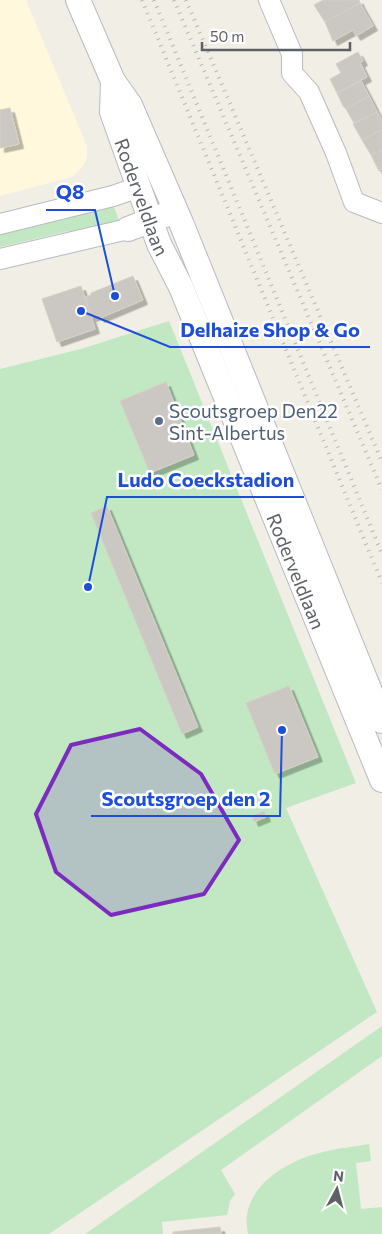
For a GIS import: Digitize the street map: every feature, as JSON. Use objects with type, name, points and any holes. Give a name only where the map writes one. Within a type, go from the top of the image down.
[{"type":"street","name":"Roderveldlaan","points":[[78,0],[113,80],[130,105],[176,211],[382,721]]},
{"type":"street","points":[[268,0],[292,54],[292,73],[309,92],[336,153],[354,202],[382,213]]},
{"type":"street","name":"Roderveldlaan","points":[[113,80],[112,112],[159,244],[181,287],[382,780]]},
{"type":"street","points":[[0,224],[113,196],[163,181]]},
{"type":"street","points":[[0,259],[128,229],[176,211]]},
{"type":"highlighted area","points":[[140,729],[201,774],[239,840],[204,894],[111,915],[56,872],[36,814],[71,745]]},
{"type":"shaded area","points":[[0,0],[26,0],[87,146],[87,157],[84,165],[72,177],[0,196]]},
{"type":"green space","points":[[113,204],[120,224],[71,236],[69,231],[0,247],[0,235],[66,219],[65,214]]},
{"type":"green space","points":[[169,321],[356,783],[286,808],[377,1012],[49,1234],[0,1234],[0,369],[81,349]]},
{"type":"green space","points":[[382,1026],[382,1056],[221,1170],[235,1194],[230,1201],[227,1215],[162,1222],[163,1234],[85,1234]]},
{"type":"green space","points":[[369,1144],[371,1161],[356,1163],[361,1209],[382,1207],[382,1234],[248,1234],[247,1217],[250,1203],[257,1191],[276,1173],[311,1155],[334,1149]]},
{"type":"building","points":[[323,0],[359,0],[360,3],[325,22],[314,5]]},
{"type":"building","points":[[360,3],[373,26],[356,36],[353,30],[333,41],[325,22]]},
{"type":"building","points":[[358,52],[363,61],[360,63],[367,77],[337,93],[330,79],[341,73],[336,64]]},
{"type":"building","points":[[361,81],[369,96],[346,109],[337,93]]},
{"type":"building","points":[[369,96],[377,112],[354,123],[346,109]]},
{"type":"building","points":[[10,108],[19,144],[0,148],[0,110]]},
{"type":"building","points":[[377,112],[382,120],[382,130],[362,140],[353,124]]},
{"type":"building","points":[[382,130],[382,150],[371,155],[362,140]]},
{"type":"building","points":[[382,150],[382,169],[379,171],[371,155]]},
{"type":"building","points":[[133,276],[143,300],[100,318],[99,315],[91,317],[85,297]]},
{"type":"building","points":[[81,286],[95,329],[57,342],[42,299]]},
{"type":"building","points":[[166,382],[194,455],[150,473],[120,401]]},
{"type":"building","points":[[107,506],[198,727],[182,734],[91,513]]},
{"type":"building","points":[[289,686],[318,757],[275,774],[246,703]]},
{"type":"building","points":[[264,811],[266,817],[254,822],[252,816]]},
{"type":"building","points":[[220,1227],[221,1234],[173,1234],[173,1232]]},
{"type":"railway","points":[[142,0],[382,583]]},
{"type":"railway","points":[[154,0],[382,554]]},
{"type":"railway","points":[[174,0],[382,490]]},
{"type":"railway","points":[[186,0],[382,462]]},
{"type":"place","name":"Q8","points":[[115,296]]},
{"type":"place","name":"Delhaize Shop & Go","points":[[81,311]]},
{"type":"place","name":"Scoutsgroep Den22 Sint-Albertus","points":[[159,421]]},
{"type":"place","name":"Ludo Coeckstadion","points":[[88,587]]},
{"type":"place","name":"Scoutsgroep den 2","points":[[282,730]]}]
